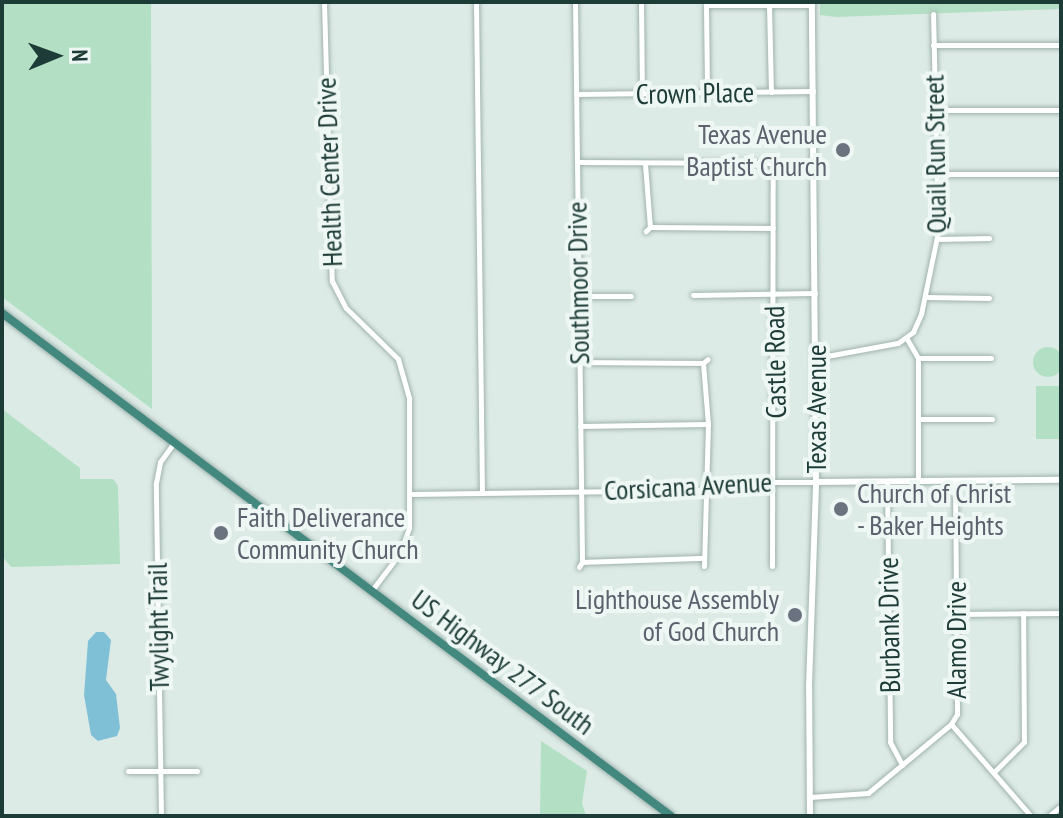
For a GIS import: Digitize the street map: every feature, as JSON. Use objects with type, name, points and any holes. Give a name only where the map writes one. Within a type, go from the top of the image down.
[{"type":"highway","name":"US Highway 277 South","points":[[2,313],[671,816]]},
{"type":"street","name":"Health Center Drive","points":[[324,2],[332,281],[346,308],[389,348],[404,373],[412,494],[405,541],[372,591]]},
{"type":"street","points":[[476,2],[482,493]]},
{"type":"street","name":"Southmoor Drive","points":[[575,2],[581,565],[704,558]]},
{"type":"street","points":[[641,2],[642,94]]},
{"type":"street","points":[[707,93],[706,4],[812,3]]},
{"type":"street","name":"Texas Avenue","points":[[810,816],[816,482],[812,3]]},
{"type":"street","points":[[769,5],[771,92]]},
{"type":"street","name":"Quail Run Street","points":[[907,339],[917,325],[938,239],[933,14]]},
{"type":"street","points":[[933,45],[1061,45]]},
{"type":"street","name":"Crown Place","points":[[576,94],[813,91]]},
{"type":"street","points":[[934,110],[1061,110]]},
{"type":"street","points":[[577,162],[645,164],[648,229],[773,228]]},
{"type":"street","name":"Castle Road","points":[[645,164],[772,162],[775,481],[772,566]]},
{"type":"street","points":[[936,174],[1061,174]]},
{"type":"street","points":[[938,239],[989,238]]},
{"type":"street","points":[[693,295],[816,293]]},
{"type":"street","points":[[578,296],[631,296]]},
{"type":"street","points":[[925,297],[989,298]]},
{"type":"street","points":[[816,358],[907,339],[918,358],[918,481]]},
{"type":"street","points":[[918,358],[991,358]]},
{"type":"street","points":[[578,362],[705,361],[708,490],[704,566]]},
{"type":"street","points":[[918,419],[992,419]]},
{"type":"street","points":[[580,426],[708,424]]},
{"type":"street","name":"Twylight Trail","points":[[161,816],[156,483],[160,462],[174,443]]},
{"type":"street","name":"Corsicana Avenue","points":[[412,494],[708,490],[775,481],[1061,480]]},
{"type":"street","name":"Burbank Drive","points":[[887,481],[890,742],[902,765]]},
{"type":"street","name":"Alamo Drive","points":[[955,481],[957,714],[951,724],[1031,816]]},
{"type":"street","points":[[994,772],[1024,742],[1023,613]]},
{"type":"street","points":[[957,614],[1061,613]]},
{"type":"street","points":[[810,797],[868,793],[951,724]]},
{"type":"street","points":[[128,771],[197,771]]},
{"type":"street","points":[[1049,816],[1061,806]]},
{"type":"green space","points":[[2,2],[151,2],[152,409],[2,297]]},
{"type":"green space","points":[[820,2],[1061,2],[1061,9],[836,17],[820,15]]},
{"type":"green space","points":[[1048,347],[1054,348],[1062,356],[1062,368],[1054,376],[1048,377],[1042,376],[1034,368],[1033,362],[1034,356],[1042,348]]},
{"type":"green space","points":[[1036,386],[1061,386],[1061,439],[1036,439]]},
{"type":"green space","points":[[2,409],[80,468],[80,479],[113,479],[118,486],[120,564],[11,567],[2,556]]},
{"type":"green space","points":[[541,741],[587,771],[582,803],[586,816],[540,816]]},
{"type":"water","points":[[96,632],[104,632],[111,640],[106,680],[116,694],[120,728],[117,736],[98,741],[91,735],[84,695],[88,641]]},
{"type":"place","name":"Texas Avenue Baptist Church","points":[[843,150]]},
{"type":"place","name":"Church of Christ - Baker Heights","points":[[841,509]]},
{"type":"place","name":"Faith Deliverance Community Church","points":[[221,533]]},
{"type":"place","name":"Lighthouse Assembly of God Church","points":[[795,615]]}]
